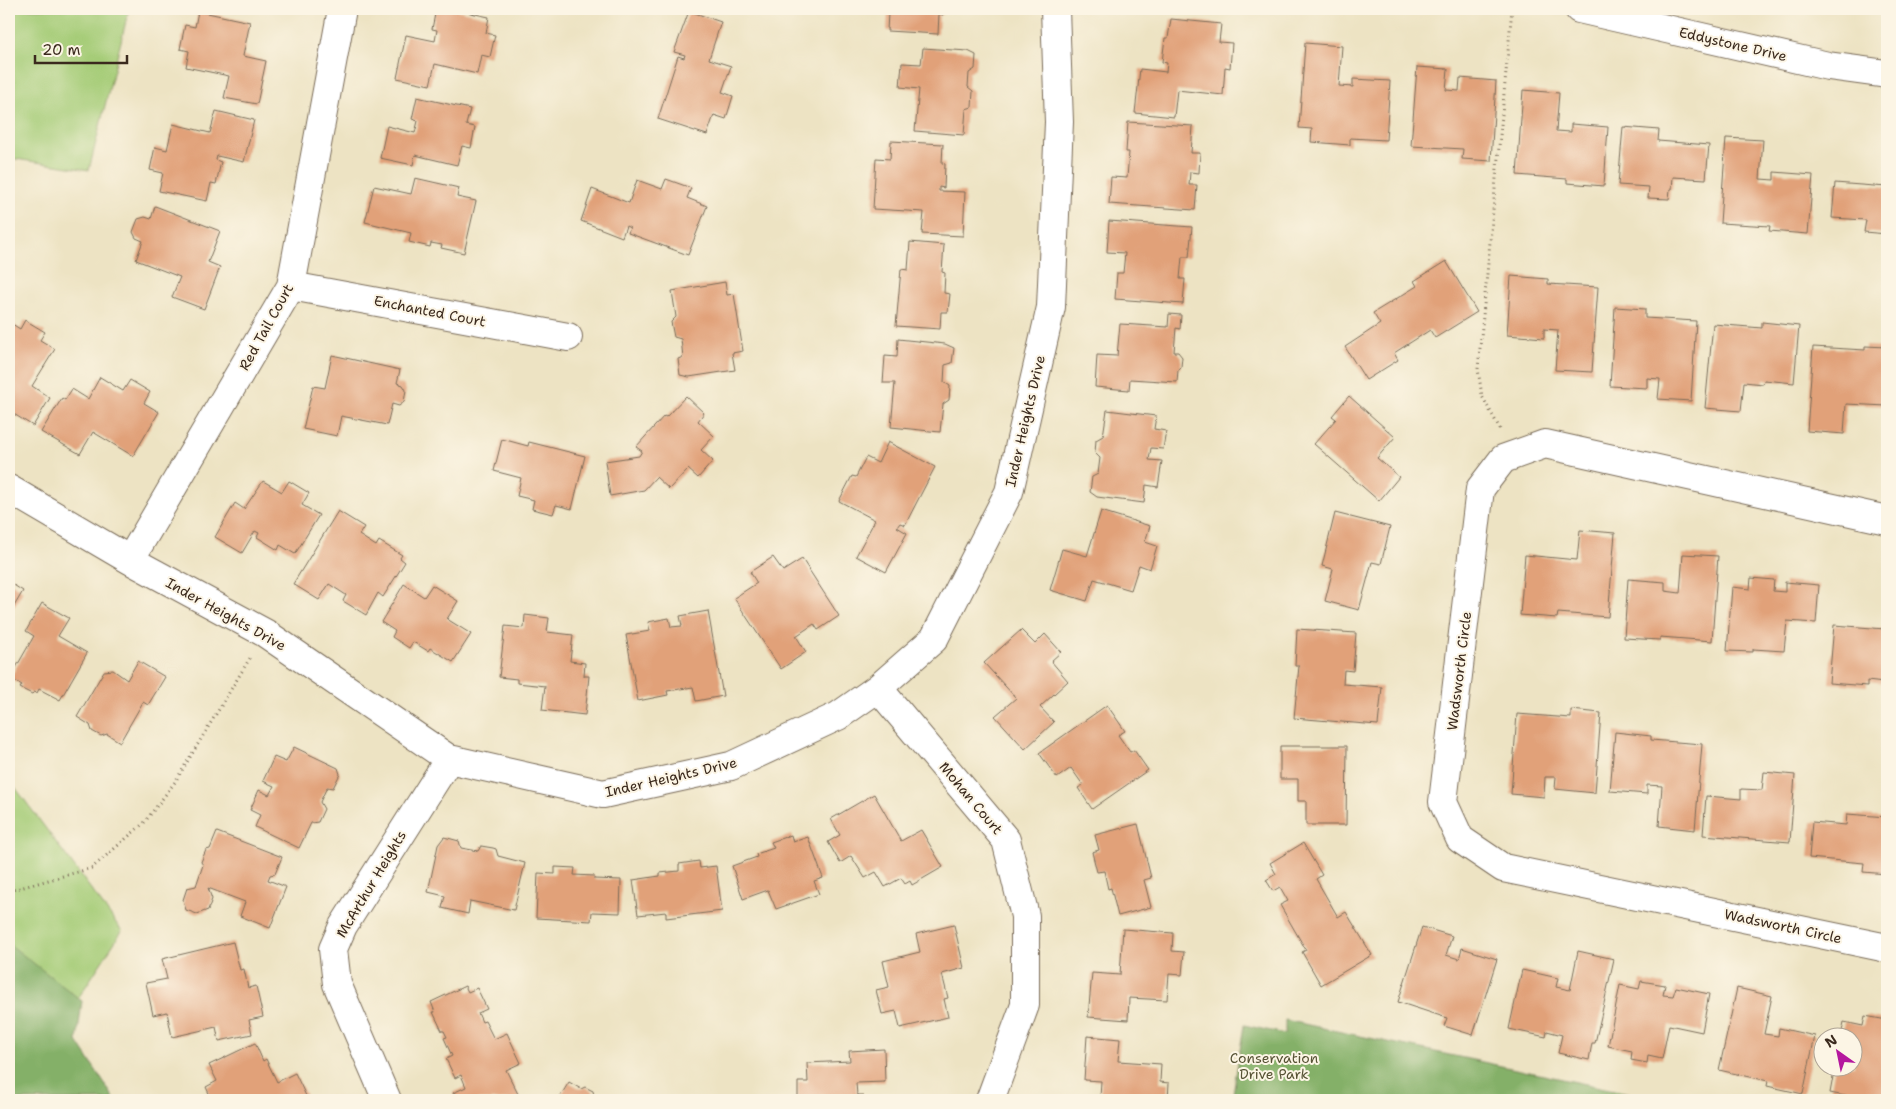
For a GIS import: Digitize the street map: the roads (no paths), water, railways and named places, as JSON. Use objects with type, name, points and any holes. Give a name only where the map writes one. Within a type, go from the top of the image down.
[{"type":"street","name":"Red Tail Court","points":[[130,560],[291,286],[342,9]]},
{"type":"street","name":"Inder Heights Drive","points":[[9,488],[130,560],[265,633],[449,760],[603,794],[731,766],[838,716],[878,688],[934,640],[1010,492],[1051,307],[1059,122],[1055,9]]},
{"type":"street","name":"Eddystone Drive","points":[[1580,9],[1828,66],[1887,74]]},
{"type":"street","name":"Enchanted Court","points":[[291,286],[568,337]]},
{"type":"street","name":"Wadsworth Circle","points":[[1887,520],[1545,444],[1503,459],[1480,489],[1443,802],[1460,839],[1503,868],[1887,948]]},
{"type":"street","name":"Mohan Court","points":[[878,688],[1006,840],[1025,916],[1025,1004],[990,1100]]},
{"type":"street","name":"McArthur Heights","points":[[387,1100],[337,984],[333,948],[343,926],[449,760]]},
{"type":"park label","name":"Conservation Drive Park","points":[[1274,1066]]}]
